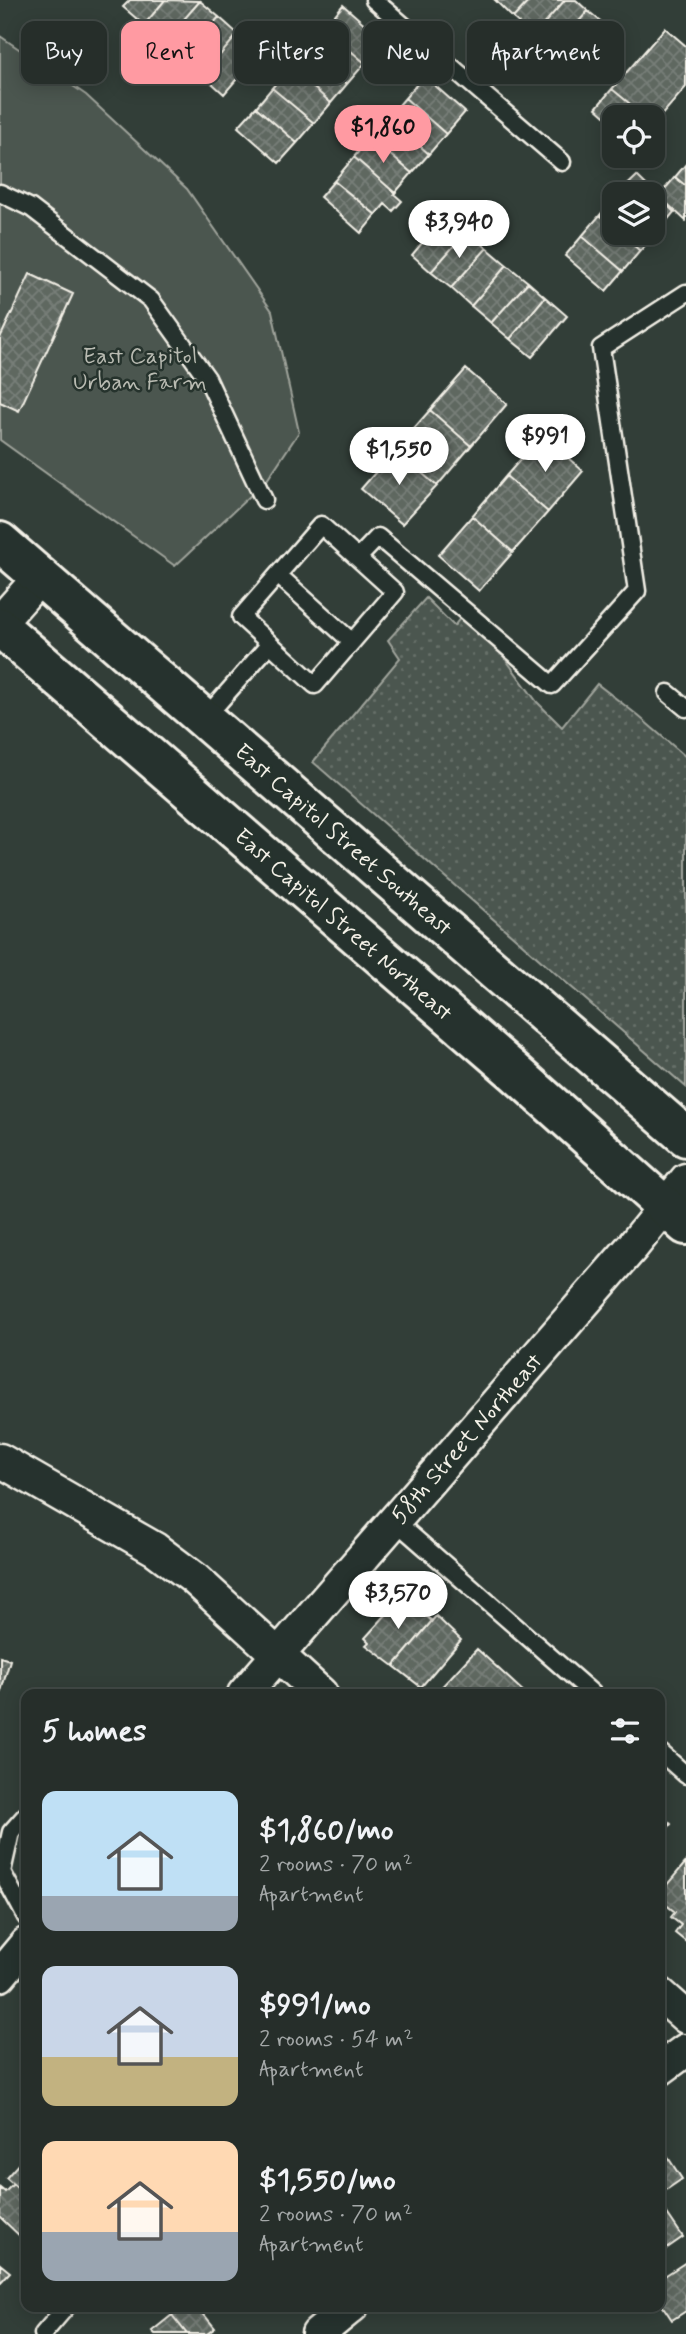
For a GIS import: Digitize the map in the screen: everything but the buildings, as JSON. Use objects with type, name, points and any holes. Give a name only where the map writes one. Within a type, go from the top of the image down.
[{"type":"main road","name":"East Capitol Street Southeast","points":[[0,542],[686,1137]]},
{"type":"main road","name":"East Capitol Street Northeast","points":[[0,624],[516,1073],[679,1204]]},
{"type":"street","points":[[0,624],[40,577]]},
{"type":"street","name":"58th Street Northeast","points":[[248,1689],[394,1520],[679,1204]]},
{"type":"street","points":[[0,1460],[155,1549],[195,1580],[315,1689]]},
{"type":"street","points":[[0,1975],[21,1950]]},
{"type":"street","points":[[665,1998],[686,2017]]},
{"type":"street","points":[[665,2066],[686,2050]]},
{"type":"street","points":[[318,2334],[345,2312]]},
{"type":"lane","points":[[374,0],[562,162]]},
{"type":"lane","points":[[0,193],[31,208],[151,300],[207,379],[264,500]]},
{"type":"lane","points":[[358,558],[378,537],[552,685],[637,591],[601,348],[686,293]]},
{"type":"lane","points":[[321,525],[358,558],[395,592],[316,685],[241,617],[321,525]]},
{"type":"lane","points":[[278,575],[352,642]]},
{"type":"lane","points":[[205,718],[269,645]]},
{"type":"lane","points":[[668,693],[686,708]]},
{"type":"lane","points":[[394,1520],[587,1689]]},
{"type":"lane","points":[[665,1756],[686,1775]]},
{"type":"lane","points":[[21,1821],[11,1832],[2,1872],[21,1908]]},
{"type":"lane","points":[[43,2334],[62,2312]]},
{"type":"green space","name":"East Capitol Urban Farm","points":[[0,36],[21,50],[21,84],[70,84],[86,95],[187,189],[272,311],[299,432],[267,480],[175,566],[0,440]]},
{"type":"green space","points":[[426,598],[454,626],[461,617],[498,649],[537,702],[562,727],[597,684],[686,757],[686,1087],[313,762],[400,658],[388,640]]}]
